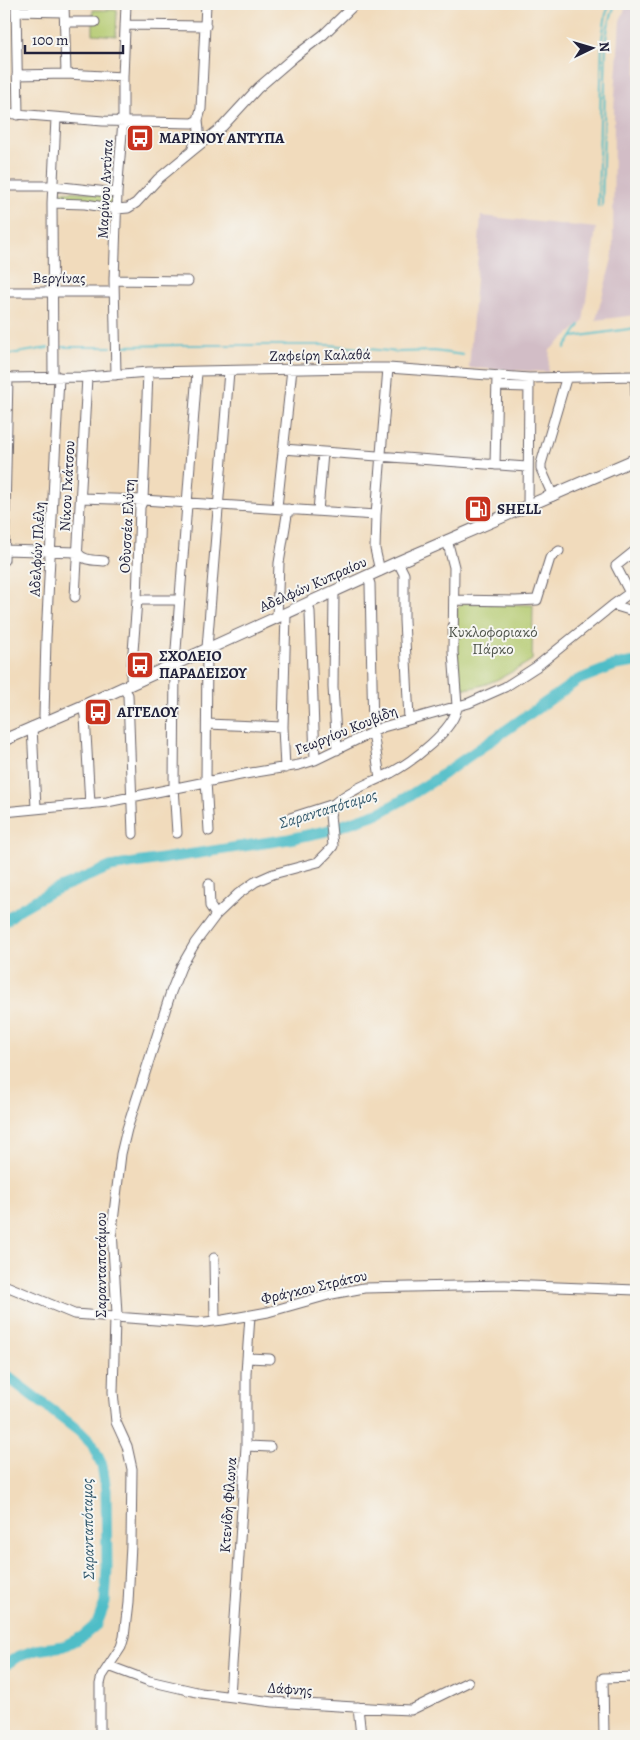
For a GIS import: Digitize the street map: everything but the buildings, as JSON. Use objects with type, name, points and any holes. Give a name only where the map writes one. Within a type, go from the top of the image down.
[{"type":"main road","name":"Αδελφών Κυπραίου","points":[[4,740],[83,706],[447,540],[528,507],[636,459]]},
{"type":"street","name":"Μαρίνου Αντύπα","points":[[116,375],[114,280],[117,193],[123,121],[126,4]]},
{"type":"street","points":[[192,151],[199,131],[198,120],[201,110],[206,4]]},
{"type":"street","points":[[52,204],[85,204],[124,210],[136,203],[158,179],[223,126],[258,88],[323,35],[355,4]]},
{"type":"street","points":[[18,115],[16,8],[64,8],[66,74]]},
{"type":"street","points":[[65,22],[95,22]]},
{"type":"street","points":[[125,25],[206,26]]},
{"type":"street","points":[[17,75],[66,74],[123,77]]},
{"type":"street","points":[[4,113],[56,118],[123,121],[192,123],[198,120]]},
{"type":"street","name":"Αδελφών Πλέλη","points":[[46,721],[44,716],[46,638],[58,432],[52,204],[56,118]]},
{"type":"street","points":[[4,186],[53,186],[117,193]]},
{"type":"street","points":[[114,280],[188,281]]},
{"type":"street","name":"Βεργίνας","points":[[4,292],[114,292]]},
{"type":"street","points":[[277,507],[292,368]]},
{"type":"street","name":"Ζαφείρη Καλαθά","points":[[6,377],[87,377],[148,372],[292,368],[388,368],[528,383],[566,378],[636,376]]},
{"type":"street","points":[[380,571],[375,549],[376,515],[388,368]]},
{"type":"street","points":[[209,831],[206,781],[207,648],[229,371]]},
{"type":"street","name":"Οδυσσέα Ελύτη","points":[[133,834],[127,685],[131,677],[137,600],[148,372]]},
{"type":"street","points":[[177,833],[174,788],[175,663],[197,372]]},
{"type":"street","points":[[636,376],[636,398]]},
{"type":"street","points":[[4,560],[6,377]]},
{"type":"street","name":"Νίκου Γκάτσου","points":[[76,597],[87,377]]},
{"type":"street","points":[[553,496],[541,469],[541,464],[566,378]]},
{"type":"street","points":[[495,465],[497,381]]},
{"type":"street","points":[[528,383],[528,507]]},
{"type":"street","points":[[283,449],[527,467]]},
{"type":"street","points":[[318,510],[323,453]]},
{"type":"street","points":[[81,498],[277,507],[376,515]]},
{"type":"street","points":[[285,768],[279,563],[288,509]]},
{"type":"street","points":[[287,819],[334,804],[402,766],[429,745],[450,724],[457,712],[453,652],[454,567],[447,540]]},
{"type":"street","points":[[4,550],[77,552],[80,557],[88,560],[104,561]]},
{"type":"street","points":[[634,595],[616,566],[636,550]]},
{"type":"street","points":[[454,600],[537,600],[550,558],[559,551]]},
{"type":"street","points":[[398,562],[404,574],[404,620],[409,719]]},
{"type":"street","points":[[367,576],[370,584],[373,732],[380,778]]},
{"type":"street","points":[[334,591],[333,686],[336,750]]},
{"type":"street","name":"Γεωργίου Κουβίδη","points":[[4,812],[90,804],[206,781],[285,768],[316,760],[373,732],[409,719],[469,703],[505,687],[563,646],[627,595],[634,595]]},
{"type":"street","points":[[137,600],[180,600]]},
{"type":"street","points":[[308,603],[310,612],[316,760]]},
{"type":"street","points":[[613,605],[636,612]]},
{"type":"street","points":[[83,706],[90,804]]},
{"type":"street","points":[[207,724],[283,727]]},
{"type":"street","points":[[32,727],[36,808]]},
{"type":"street","name":"Σαρανταποτάμου","points":[[100,1736],[100,1684],[102,1676],[121,1647],[126,1624],[131,1554],[132,1469],[127,1446],[116,1422],[112,1392],[115,1318],[117,1314],[112,1230],[123,1144],[172,992],[182,967],[195,943],[216,915],[238,894],[255,882],[282,871],[318,862],[330,852],[333,846],[331,810],[334,804]]},
{"type":"street","points":[[210,884],[210,906],[216,915]]},
{"type":"street","points":[[214,1258],[215,1321]]},
{"type":"street","name":"Φράγκου Στράτου","points":[[4,1285],[74,1314],[197,1323],[250,1316],[352,1290],[382,1287],[524,1286],[636,1290]]},
{"type":"street","name":"Κτενίδη Φίλωνα","points":[[230,1696],[246,1446],[247,1358],[250,1316]]},
{"type":"street","points":[[247,1358],[270,1358]]},
{"type":"street","points":[[246,1446],[270,1447]]},
{"type":"street","name":"Δάφνης","points":[[109,1666],[149,1681],[201,1694],[273,1702],[358,1708],[410,1710],[468,1682]]},
{"type":"street","points":[[604,1736],[604,1678],[636,1677]]},
{"type":"street","points":[[358,1708],[361,1736]]},
{"type":"shaded area","points":[[627,4],[636,4],[636,315],[596,320],[613,255],[614,109],[620,21]]},
{"type":"shaded area","points":[[481,216],[596,228],[583,322],[550,350],[548,372],[469,368]]},
{"type":"green space","points":[[93,10],[117,10],[116,36],[93,34]]},
{"type":"green space","points":[[56,191],[113,193],[113,209],[58,198]]},
{"type":"green space","name":"Κυκλοφοριακό Πάρκο","points":[[463,603],[533,605],[532,660],[488,683],[470,688],[462,688],[457,681],[457,609]]},
{"type":"waterway","points":[[598,206],[602,39],[606,14],[610,4]]},
{"type":"waterway","points":[[602,206],[606,39],[615,4]]},
{"type":"waterway","points":[[565,348],[580,325]]},
{"type":"waterway","points":[[573,337],[636,328]]},
{"type":"waterway","points":[[121,346],[330,345],[398,352],[434,351],[463,355]]},
{"type":"waterway","points":[[58,347],[111,347]]},
{"type":"waterway","points":[[4,355],[48,348]]},
{"type":"waterway","name":"Σαρανταπόταμος","points":[[4,922],[20,909],[50,892],[110,867],[289,839],[326,831],[381,812],[436,779],[578,680],[616,665],[636,662]]},
{"type":"waterway","name":"Σαρανταπόταμος","points":[[4,1374],[79,1431],[92,1444],[102,1465],[106,1490],[107,1568],[105,1603],[97,1624],[83,1636],[64,1646],[36,1650],[17,1657],[4,1666]]},
{"type":"place","name":"ΜΑΡΙΝΟΥ ΑΝΤΥΠΑ","points":[[140,138]]},
{"type":"place","name":"SHELL","points":[[478,509]]},
{"type":"place","name":"ΣΧΟΛΕΙΟ ΠΑΡΑΔΕΙΣΟΥ","points":[[140,665]]},
{"type":"place","name":"ΑΓΓΕΛΟΥ","points":[[98,712]]}]
